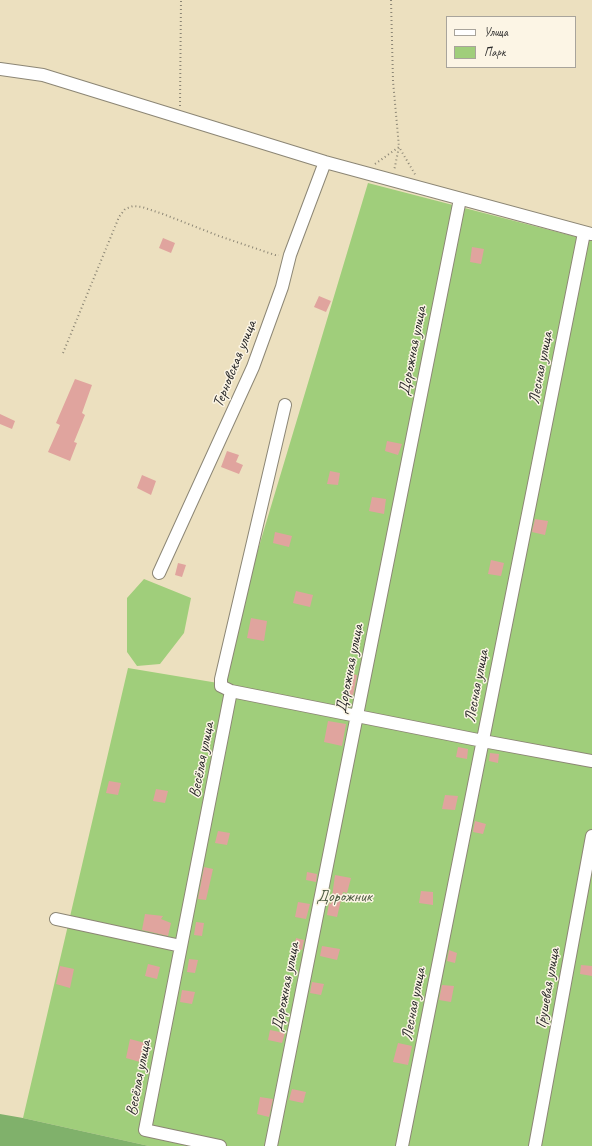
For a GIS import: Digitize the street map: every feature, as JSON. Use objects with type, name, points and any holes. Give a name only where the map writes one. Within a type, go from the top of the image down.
[{"type":"street","points":[[0,69],[43,75],[326,162],[588,234]]},
{"type":"street","name":"Терновская улица","points":[[159,573],[253,367],[282,287],[290,255],[326,162]]},
{"type":"street","name":"Дорожная улица","points":[[271,1146],[460,199]]},
{"type":"street","name":"Лесная улица","points":[[402,1146],[483,741],[588,234]]},
{"type":"street","points":[[285,404],[221,679],[221,686],[231,691],[483,741],[592,760]]},
{"type":"street","name":"Весёлая улица","points":[[220,1146],[145,1130],[231,691]]},
{"type":"street","name":"Грушевая улица","points":[[535,1146],[592,836]]},
{"type":"street","points":[[56,920],[181,946]]},
{"type":"path","points":[[180,118],[181,0]]},
{"type":"path","points":[[391,0],[393,81],[399,146],[393,180]]},
{"type":"path","points":[[364,172],[399,146]]},
{"type":"path","points":[[399,146],[422,188]]},
{"type":"path","points":[[63,353],[119,217],[125,209],[133,206],[142,207],[275,256],[290,255]]},
{"type":"green space","name":"Дорожник","points":[[368,183],[592,241],[592,1146],[149,1146],[23,1118],[128,668],[218,683]]},
{"type":"green space","points":[[144,579],[191,598],[184,633],[160,664],[137,666],[127,652],[127,598]]},
{"type":"green space","points":[[0,1114],[23,1118],[149,1146],[0,1146]]},
{"type":"building","points":[[163,238],[175,243],[171,253],[159,248]]},
{"type":"building","points":[[472,247],[484,249],[481,264],[470,262]]},
{"type":"building","points":[[319,296],[331,301],[326,312],[314,307]]},
{"type":"building","points":[[75,379],[92,385],[82,413],[85,415],[74,442],[77,443],[70,461],[48,452],[60,425],[56,423]]},
{"type":"building","points":[[0,414],[15,421],[12,429],[0,424]]},
{"type":"building","points":[[387,441],[402,444],[398,455],[385,451]]},
{"type":"building","points":[[227,451],[239,455],[236,462],[243,465],[239,474],[221,467]]},
{"type":"building","points":[[330,471],[340,473],[338,485],[327,484]]},
{"type":"building","points":[[142,475],[156,481],[151,495],[137,488]]},
{"type":"building","points":[[372,497],[386,499],[384,514],[369,511]]},
{"type":"building","points":[[535,519],[548,521],[545,535],[532,532]]},
{"type":"building","points":[[275,532],[292,536],[289,547],[273,543]]},
{"type":"building","points":[[491,560],[504,563],[501,576],[488,574]]},
{"type":"building","points":[[178,563],[186,565],[182,577],[175,575]]},
{"type":"building","points":[[296,591],[313,595],[310,607],[293,603]]},
{"type":"building","points":[[251,618],[267,621],[264,641],[247,638]]},
{"type":"building","points":[[348,673],[357,675],[353,696],[344,694]]},
{"type":"building","points":[[328,721],[346,724],[342,746],[324,742]]},
{"type":"building","points":[[458,747],[468,749],[467,759],[456,757]]},
{"type":"building","points":[[490,753],[499,754],[498,763],[489,761]]},
{"type":"building","points":[[109,781],[121,783],[118,795],[106,793]]},
{"type":"building","points":[[156,789],[168,791],[165,803],[153,801]]},
{"type":"building","points":[[445,795],[458,796],[455,810],[442,809]]},
{"type":"building","points":[[475,821],[486,824],[483,834],[473,832]]},
{"type":"building","points":[[218,831],[230,833],[227,845],[215,843]]},
{"type":"building","points":[[204,867],[213,869],[206,900],[198,899]]},
{"type":"building","points":[[307,872],[317,874],[316,882],[306,880]]},
{"type":"building","points":[[335,875],[351,878],[347,893],[343,892],[337,917],[327,915],[329,903],[331,904]]},
{"type":"building","points":[[421,891],[433,892],[433,905],[419,903]]},
{"type":"building","points":[[298,902],[310,904],[306,919],[295,917]]},
{"type":"building","points":[[145,914],[163,916],[161,919],[171,923],[168,936],[142,930]]},
{"type":"building","points":[[196,922],[204,923],[202,936],[194,935]]},
{"type":"building","points":[[296,938],[304,940],[302,950],[294,948]]},
{"type":"building","points":[[322,946],[340,949],[337,960],[320,956]]},
{"type":"building","points":[[449,950],[457,953],[455,963],[447,961]]},
{"type":"building","points":[[189,959],[198,960],[195,973],[187,972]]},
{"type":"building","points":[[148,964],[160,967],[157,979],[145,976]]},
{"type":"building","points":[[581,965],[592,966],[592,976],[580,974]]},
{"type":"building","points":[[60,966],[74,969],[70,988],[56,984]]},
{"type":"building","points":[[312,982],[324,984],[321,995],[310,993]]},
{"type":"building","points":[[442,985],[454,986],[451,1002],[439,1000]]},
{"type":"building","points":[[182,990],[195,992],[192,1004],[180,1002]]},
{"type":"building","points":[[270,1030],[285,1033],[282,1043],[268,1040]]},
{"type":"building","points":[[130,1039],[145,1043],[140,1062],[126,1058]]},
{"type":"building","points":[[398,1043],[412,1046],[408,1065],[393,1062]]},
{"type":"building","points":[[292,1089],[306,1092],[303,1103],[289,1100]]},
{"type":"building","points":[[260,1097],[273,1099],[269,1117],[257,1114]]}]
